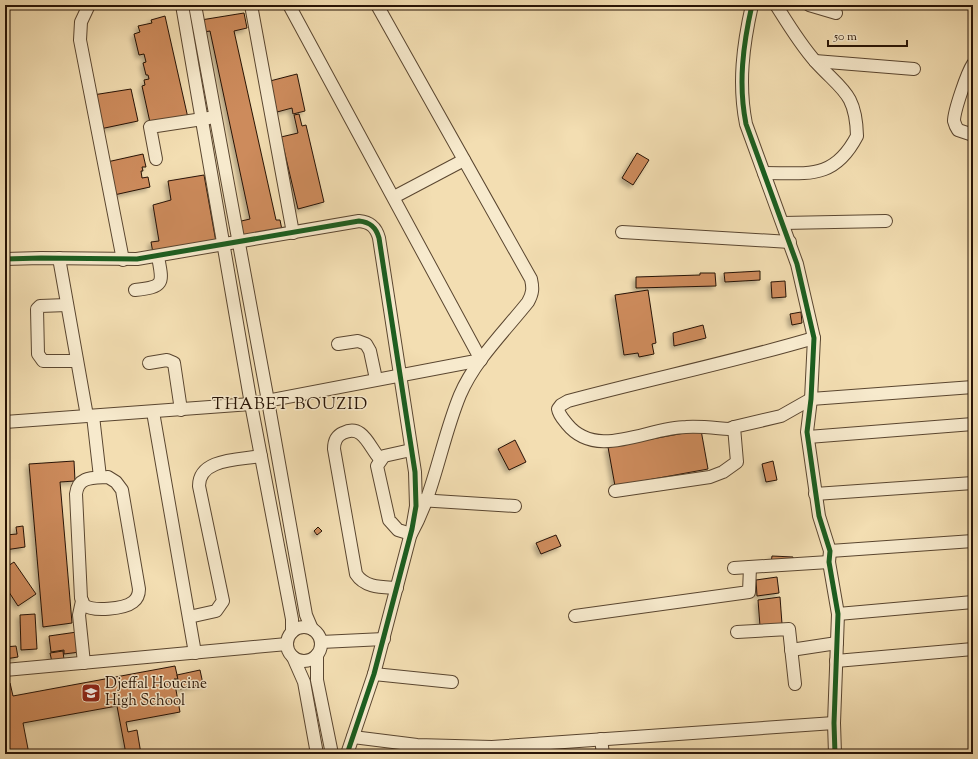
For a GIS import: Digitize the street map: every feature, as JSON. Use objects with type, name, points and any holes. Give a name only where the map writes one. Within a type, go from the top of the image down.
[{"type":"street","points":[[89,5],[81,22],[80,40],[123,260]]},
{"type":"street","points":[[182,5],[251,404],[292,619],[292,632],[287,644],[288,651],[293,657],[306,688],[317,754]]},
{"type":"street","points":[[195,5],[306,615],[312,629],[318,634],[321,642],[321,649],[317,655],[306,662],[293,657]]},
{"type":"street","points":[[250,5],[293,233]]},
{"type":"street","points":[[290,5],[481,360]]},
{"type":"street","points":[[347,754],[374,674],[421,500],[459,397],[481,360],[528,302],[532,294],[533,286],[531,279],[377,5]]},
{"type":"street","points":[[752,5],[742,55],[742,105],[746,124],[790,242],[804,289],[814,338],[811,398],[807,432],[815,494],[819,516],[830,557],[838,614],[834,723],[835,754]]},
{"type":"street","points":[[764,173],[810,174],[826,169],[836,164],[844,157],[857,136],[852,104],[846,92],[815,61],[794,34],[776,5]]},
{"type":"street","points":[[809,5],[836,13]]},
{"type":"street","points":[[815,61],[914,70]]},
{"type":"street","points":[[973,64],[965,82],[954,122],[958,130],[973,135]]},
{"type":"street","points":[[156,159],[150,127],[216,117]]},
{"type":"street","points":[[394,197],[464,160]]},
{"type":"street","points":[[5,260],[59,258],[123,260],[158,257],[359,221],[369,223],[375,230],[378,238],[416,481],[421,500]]},
{"type":"street","points":[[783,223],[886,222]]},
{"type":"street","points":[[622,232],[790,242]]},
{"type":"street","points":[[135,290],[154,288],[159,284],[162,279],[158,257]]},
{"type":"street","points":[[59,258],[77,361],[90,416],[100,478]]},
{"type":"street","points":[[67,305],[40,306],[37,309],[38,354],[43,361],[77,361]]},
{"type":"street","points":[[814,338],[568,401],[561,405],[558,409],[561,417],[571,429],[582,438],[595,441],[620,440],[686,426],[729,429],[781,416],[811,398],[973,387]]},
{"type":"street","points":[[338,344],[358,341],[366,344],[370,351],[376,379]]},
{"type":"street","points":[[149,363],[168,360],[174,363],[181,410]]},
{"type":"street","points":[[5,422],[251,404],[481,360]]},
{"type":"street","points":[[153,412],[195,652]]},
{"type":"street","points":[[808,437],[973,424]]},
{"type":"street","points":[[615,491],[710,476],[723,472],[737,462],[734,427]]},
{"type":"street","points":[[397,588],[369,585],[362,581],[356,574],[334,449],[335,441],[344,432],[357,431],[367,438],[373,450],[380,459],[378,470],[389,520],[398,530],[411,534]]},
{"type":"street","points":[[380,459],[387,455],[411,450]]},
{"type":"street","points":[[189,617],[216,611],[223,601],[199,486],[200,477],[205,470],[212,465],[261,456]]},
{"type":"street","points":[[82,602],[88,607],[96,610],[127,605],[134,601],[139,594],[122,490],[112,479],[100,478],[84,480],[77,490],[82,602],[79,616],[84,663]]},
{"type":"street","points":[[815,494],[973,483]]},
{"type":"street","points":[[421,500],[515,506]]},
{"type":"street","points":[[734,568],[973,542]]},
{"type":"street","points":[[575,616],[750,592],[750,567]]},
{"type":"street","points":[[838,614],[973,602]]},
{"type":"street","points":[[292,632],[301,627],[312,629]]},
{"type":"street","points":[[737,632],[789,628],[795,684]]},
{"type":"street","points":[[321,642],[384,639]]},
{"type":"street","points":[[5,670],[287,644]]},
{"type":"street","points":[[791,650],[837,644]]},
{"type":"street","points":[[836,661],[973,650]]},
{"type":"street","points":[[317,655],[317,680],[332,754]]},
{"type":"street","points":[[374,674],[452,682]]},
{"type":"street","points":[[353,738],[417,745],[492,747],[667,736],[834,723]]},
{"type":"street","points":[[601,739],[603,754]]},
{"type":"building","points":[[244,13],[247,28],[234,31],[276,220],[280,220],[282,230],[240,237],[237,222],[250,219],[210,31],[204,32],[201,20]]},
{"type":"building","points":[[165,16],[188,118],[151,127],[142,86],[145,85],[144,80],[149,79],[148,75],[146,75],[143,63],[146,62],[144,54],[139,55],[134,34],[140,32],[138,26],[152,23],[151,20]]},
{"type":"building","points":[[297,74],[305,111],[293,114],[292,108],[277,112],[270,81]]},
{"type":"building","points":[[131,89],[138,121],[100,129],[93,95]]},
{"type":"building","points":[[299,114],[302,126],[306,125],[324,202],[298,209],[281,137],[298,133],[294,115]]},
{"type":"building","points":[[637,153],[649,160],[633,185],[622,178]]},
{"type":"building","points":[[143,154],[146,167],[142,167],[142,178],[148,177],[150,187],[114,195],[107,162]]},
{"type":"building","points":[[204,175],[216,242],[153,253],[151,242],[159,241],[153,205],[171,200],[168,181]]},
{"type":"building","points":[[760,271],[760,280],[725,282],[724,273]]},
{"type":"building","points":[[700,273],[715,273],[716,286],[636,288],[636,277],[700,275]]},
{"type":"building","points":[[785,281],[786,297],[772,298],[771,282]]},
{"type":"building","points":[[648,290],[656,343],[652,344],[654,354],[639,357],[638,353],[624,355],[615,295]]},
{"type":"building","points":[[801,312],[802,323],[792,325],[790,314]]},
{"type":"building","points":[[703,325],[706,338],[674,346],[673,333]]},
{"type":"building","points":[[701,430],[708,469],[615,486],[608,447]]},
{"type":"building","points":[[515,440],[526,462],[509,470],[498,449]]},
{"type":"building","points":[[74,461],[75,481],[60,482],[72,623],[43,627],[29,464]]},
{"type":"building","points":[[773,461],[777,480],[766,482],[762,464]]},
{"type":"building","points":[[23,526],[25,547],[5,550],[5,535],[17,534],[16,527]]},
{"type":"building","points":[[318,527],[322,531],[317,535],[314,531]]},
{"type":"building","points":[[556,535],[561,546],[541,554],[536,543]]},
{"type":"building","points":[[772,556],[793,557],[793,564],[771,563]]},
{"type":"building","points":[[14,562],[36,594],[18,606],[5,586],[5,568]]},
{"type":"building","points":[[777,577],[779,593],[757,596],[756,580]]},
{"type":"building","points":[[780,597],[782,624],[760,626],[758,600]]},
{"type":"building","points":[[35,614],[37,649],[21,650],[20,615]]},
{"type":"building","points":[[77,632],[80,652],[64,654],[64,650],[51,652],[49,636]]},
{"type":"building","points":[[16,646],[18,657],[5,659],[5,647]]},
{"type":"building","points":[[63,651],[64,660],[52,662],[50,653]]},
{"type":"building","points":[[175,666],[178,679],[174,679],[180,712],[126,722],[128,732],[137,730],[141,754],[126,754],[117,706],[23,723],[29,754],[5,754],[5,684],[10,683],[13,696]]},
{"type":"building","points":[[200,670],[203,684],[180,689],[177,675]]},
{"type":"cycle path","points":[[752,5],[746,35],[742,79],[742,94],[746,124],[797,264],[814,338],[811,399],[807,432],[819,516],[830,551],[829,562],[838,614],[834,723],[835,754]]},
{"type":"cycle path","points":[[5,259],[137,259],[359,221],[369,224],[374,228],[379,238],[415,472],[416,506],[412,529],[374,674],[347,754]]},
{"type":"place","name":"Djeffal Houcine High School","points":[[91,693]]},
{"type":"district","name":"THABET BOUZID","points":[[290,405]]}]
